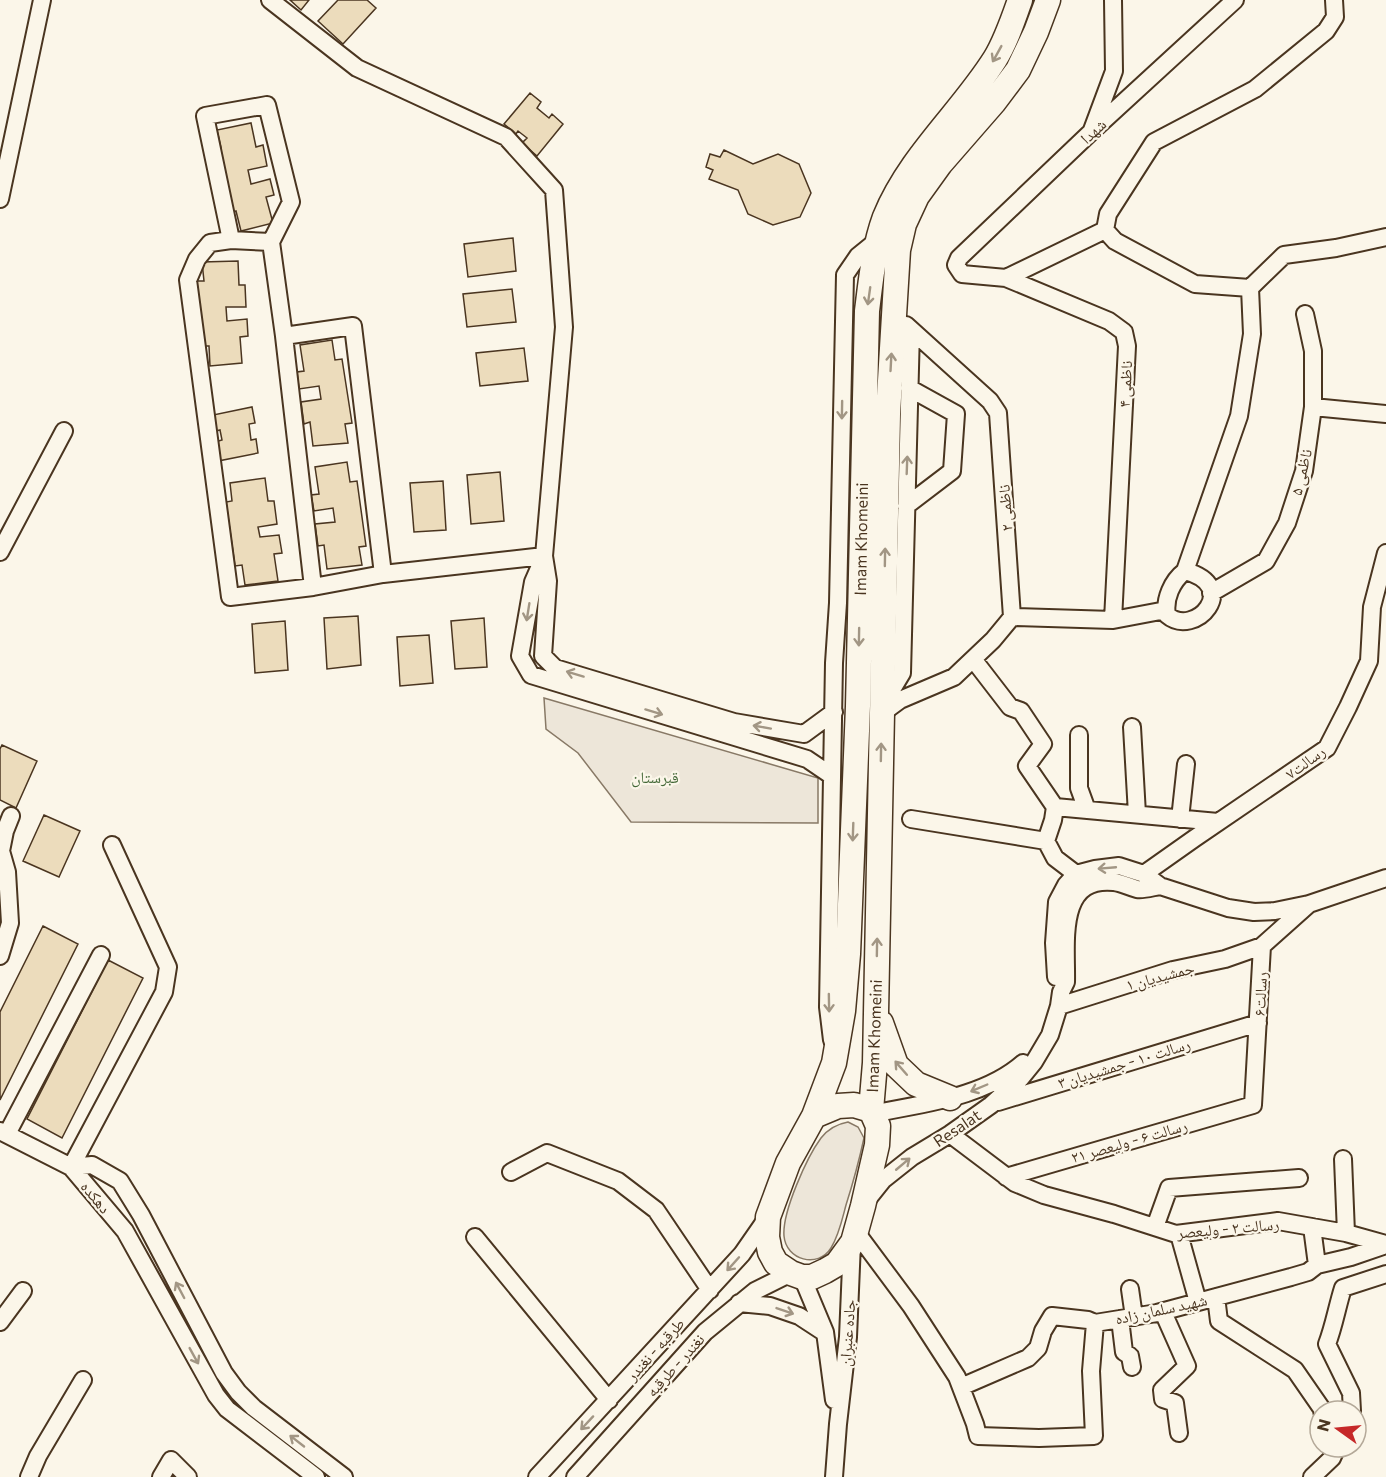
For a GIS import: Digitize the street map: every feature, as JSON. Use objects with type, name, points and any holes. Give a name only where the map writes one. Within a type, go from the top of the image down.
[{"type":"highway","name":"Imam Khomeini","points":[[768,1217],[788,1162],[814,1116],[834,1063],[843,1011],[849,954],[858,706],[849,603],[867,311],[876,248],[885,217],[903,183],[926,148],[975,88],[996,57],[1020,0]]},
{"type":"highway","name":"Imam Khomeini","points":[[854,1237],[877,1145],[878,1126],[871,1112],[875,1063],[888,414],[898,250],[904,224],[917,196],[940,164],[994,102],[1018,70],[1048,0]]},
{"type":"highway","points":[[876,1008],[896,1065],[916,1084],[950,1098]]},
{"type":"highway","points":[[814,1116],[838,1106],[855,1105],[871,1112]]},
{"type":"highway","points":[[768,1217],[767,1237],[770,1252],[776,1263],[797,1275],[812,1277],[837,1264],[854,1237]]},
{"type":"street","points":[[0,199],[42,0]]},
{"type":"street","points":[[270,0],[357,68],[506,137],[554,190],[564,327],[544,556],[548,581],[543,656],[555,668],[734,722],[804,734],[811,740],[812,748],[807,759]]},
{"type":"street","points":[[1090,134],[1114,71],[1113,0]]},
{"type":"street","name":"شهدا","points":[[956,265],[959,258],[1235,0]]},
{"type":"street","points":[[1105,230],[1108,214],[1154,142],[1255,88],[1326,31],[1335,17],[1334,0]]},
{"type":"street","points":[[231,240],[205,116],[267,105],[291,202],[271,242],[313,587]]},
{"type":"street","points":[[1006,278],[1105,230]]},
{"type":"street","points":[[1105,230],[1115,241],[1195,284],[1250,288],[1284,255],[1386,238]]},
{"type":"street","points":[[271,242],[231,240],[210,243],[197,259],[188,280],[230,597],[313,587],[383,574],[544,556]]},
{"type":"street","name":"ناظمی ۴","points":[[956,265],[962,274],[1006,278],[1109,321],[1124,332],[1127,346],[1113,620]]},
{"type":"street","points":[[1185,571],[1194,573],[1208,583],[1212,602],[1208,610],[1200,616],[1192,620],[1180,621],[1167,615],[1169,594],[1174,583],[1185,571],[1239,416],[1252,334],[1250,288]]},
{"type":"street","points":[[881,710],[902,673],[911,330],[893,311]]},
{"type":"street","name":"ناظمی ۵","points":[[1211,593],[1266,561],[1287,523],[1304,471],[1313,407],[1313,351],[1305,314]]},
{"type":"street","points":[[284,336],[353,326],[383,574]]},
{"type":"street","name":"ناظمی ۲","points":[[911,330],[990,401],[998,413],[1012,617]]},
{"type":"street","points":[[906,506],[952,471],[956,414],[909,388]]},
{"type":"street","points":[[1313,407],[1386,414]]},
{"type":"street","points":[[0,552],[64,432]]},
{"type":"street","name":"رسالت۷","points":[[1144,874],[1327,748],[1369,661],[1372,606],[1386,553]]},
{"type":"street","points":[[544,556],[533,582],[520,656],[531,675],[807,759],[832,776]]},
{"type":"street","points":[[834,1063],[828,1007],[834,663],[849,603]]},
{"type":"street","points":[[881,710],[954,677],[993,640],[1012,617],[1113,620],[1166,610]]},
{"type":"street","points":[[526,667],[543,656]]},
{"type":"street","points":[[973,659],[1010,707],[1021,711],[1044,744],[1027,766],[1055,807],[1047,841],[1055,858],[1076,874]]},
{"type":"street","points":[[804,734],[834,712]]},
{"type":"street","points":[[1132,727],[1137,814]]},
{"type":"street","points":[[1078,735],[1078,788],[1087,810]]},
{"type":"street","points":[[1180,819],[1186,764]]},
{"type":"street","points":[[1055,807],[1218,822]]},
{"type":"street","points":[[0,956],[10,923],[7,872],[1,851],[11,816]]},
{"type":"street","points":[[910,819],[1047,841]]},
{"type":"street","points":[[101,956],[3,1132],[71,1167],[164,992],[168,967],[112,845]]},
{"type":"street","name":"Resalat","points":[[1060,999],[1056,981],[1054,943],[1057,902],[1066,885],[1076,874],[1119,866],[1144,874],[1160,886],[1228,908],[1254,912],[1275,911],[1308,904],[1386,878]]},
{"type":"street","name":"Resalat","points":[[863,1206],[883,1180],[912,1156],[950,1134],[991,1105],[1021,1078],[1034,1062],[1050,1035],[1066,982],[1067,916],[1081,889],[1095,882],[1115,882],[1139,890],[1160,886]]},
{"type":"street","points":[[1262,946],[1308,904]]},
{"type":"street","name":"جمشیدیان ۱","points":[[1060,999],[1225,959],[1262,946]]},
{"type":"street","name":"رسالت۶","points":[[1253,1105],[1262,946]]},
{"type":"street","name":"رسالت ۱۰ - جمشیدیان ۳","points":[[991,1105],[1258,1023]]},
{"type":"street","name":"Resalat","points":[[871,1112],[950,1098],[974,1091],[1011,1074],[1044,1044]]},
{"type":"street","name":"رسالت ۶ - ولیعصر ۲۱","points":[[1006,1177],[1253,1105]]},
{"type":"street","name":"رسالت ۲ - ولیعصر","points":[[950,1134],[1015,1183],[1044,1195],[1176,1234],[1278,1221],[1346,1233],[1386,1245]]},
{"type":"street","points":[[511,1172],[547,1153],[618,1181],[656,1210],[710,1290]]},
{"type":"street","points":[[1343,1159],[1346,1233]]},
{"type":"street","name":"دهکده","points":[[71,1167],[92,1165],[120,1181],[141,1215],[224,1373],[238,1392],[254,1408],[344,1477]]},
{"type":"street","name":"دهکده","points":[[71,1167],[125,1231],[216,1395],[227,1409],[316,1477]]},
{"type":"street","points":[[1155,1227],[1169,1188],[1299,1178]]},
{"type":"street","points":[[125,1231],[141,1215]]},
{"type":"street","name":"طرقبه - نغندر","points":[[537,1477],[742,1254],[768,1217]]},
{"type":"street","points":[[1312,1227],[1317,1265]]},
{"type":"street","points":[[1179,1234],[1198,1302]]},
{"type":"street","points":[[475,1237],[609,1400]]},
{"type":"street","points":[[854,1237],[911,1306],[957,1377],[978,1436],[1039,1438],[1094,1436],[1091,1371],[1095,1323]]},
{"type":"street","name":"جاده عنبران","points":[[834,1477],[848,1337],[854,1237]]},
{"type":"street","name":"شهید سلمان زاده","points":[[961,1387],[1028,1358],[1038,1348],[1043,1331],[1052,1316],[1088,1320],[1095,1323],[1163,1312],[1308,1272],[1317,1265],[1386,1245]]},
{"type":"street","points":[[1351,1399],[1351,1393],[1328,1344],[1337,1305],[1344,1288],[1386,1274]]},
{"type":"street","name":"جاده عنبران","points":[[797,1275],[825,1333],[838,1424]]},
{"type":"street","name":"نغندر - طرقبه","points":[[575,1477],[705,1332],[755,1291],[797,1275]]},
{"type":"street","points":[[1130,1290],[1124,1352],[1130,1356],[1132,1367]]},
{"type":"street","points":[[0,1322],[23,1291]]},
{"type":"street","points":[[1216,1297],[1219,1321],[1294,1370],[1315,1399]]},
{"type":"street","points":[[739,1303],[770,1306],[799,1316],[825,1333]]},
{"type":"street","points":[[1163,1312],[1187,1366],[1162,1389],[1163,1399],[1175,1403],[1179,1433]]},
{"type":"street","points":[[29,1477],[38,1456],[83,1380]]},
{"type":"street","points":[[1312,1477],[1331,1459]]},
{"type":"street","points":[[161,1477],[171,1460],[189,1477]]},
{"type":"green space","name":"قبرستان","points":[[544,698],[818,778],[818,823],[631,822],[578,753],[546,729]]},
{"type":"green space","points":[[848,1122],[858,1127],[864,1138],[840,1227],[834,1243],[825,1254],[811,1260],[803,1259],[790,1251],[784,1236],[784,1226],[791,1199],[809,1158],[821,1138],[833,1127]]},
{"type":"building","points":[[290,0],[309,0],[301,10]]},
{"type":"building","points":[[338,0],[367,0],[376,8],[343,44],[318,21]]},
{"type":"building","points":[[530,93],[541,102],[537,108],[549,118],[552,114],[563,124],[537,156],[522,143],[527,138],[518,131],[516,134],[504,124]]},
{"type":"building","points":[[251,123],[256,147],[263,145],[267,166],[248,170],[251,184],[270,179],[274,195],[266,197],[273,223],[241,231],[236,211],[230,213],[215,149],[221,148],[217,130]]},
{"type":"building","points":[[724,150],[753,164],[778,154],[799,164],[811,193],[800,217],[773,225],[748,214],[738,190],[709,179],[713,170],[706,167],[710,154],[720,157]]},
{"type":"building","points":[[513,238],[516,271],[468,277],[464,244]]},
{"type":"building","points":[[238,261],[239,285],[245,285],[246,307],[226,307],[227,321],[247,319],[248,336],[240,337],[242,363],[210,366],[209,346],[202,346],[197,281],[204,281],[202,262]]},
{"type":"building","points":[[512,289],[516,322],[467,327],[463,294]]},
{"type":"building","points":[[332,340],[335,360],[342,359],[352,423],[345,424],[348,443],[313,446],[310,422],[304,424],[301,402],[321,399],[319,386],[299,389],[297,372],[304,371],[300,345]]},
{"type":"building","points":[[524,348],[528,381],[480,386],[476,353]]},
{"type":"building","points":[[252,407],[255,423],[249,424],[251,440],[256,439],[258,453],[218,461],[215,442],[222,440],[220,430],[216,431],[213,415]]},
{"type":"building","points":[[347,462],[350,482],[357,481],[366,546],[359,547],[362,565],[327,569],[324,545],[318,546],[315,524],[335,522],[333,508],[314,511],[311,495],[319,494],[315,467]]},
{"type":"building","points":[[500,472],[504,521],[471,524],[467,475]]},
{"type":"building","points":[[265,478],[268,501],[274,501],[277,524],[258,527],[260,537],[279,535],[282,553],[274,554],[278,581],[245,585],[242,565],[235,566],[226,502],[232,501],[230,483]]},
{"type":"building","points":[[443,481],[446,530],[414,532],[410,483]]},
{"type":"building","points":[[358,616],[361,665],[327,669],[324,618]]},
{"type":"building","points":[[484,618],[487,667],[455,669],[451,621]]},
{"type":"building","points":[[285,621],[288,670],[255,673],[252,624]]},
{"type":"building","points":[[429,635],[433,683],[400,686],[397,637]]},
{"type":"building","points":[[2,745],[37,761],[16,808],[0,800],[0,749]]},
{"type":"building","points":[[44,815],[80,831],[59,877],[23,861]]},
{"type":"building","points":[[43,926],[78,944],[0,1100],[0,1012]]},
{"type":"building","points":[[108,960],[143,978],[62,1138],[27,1119]]}]
